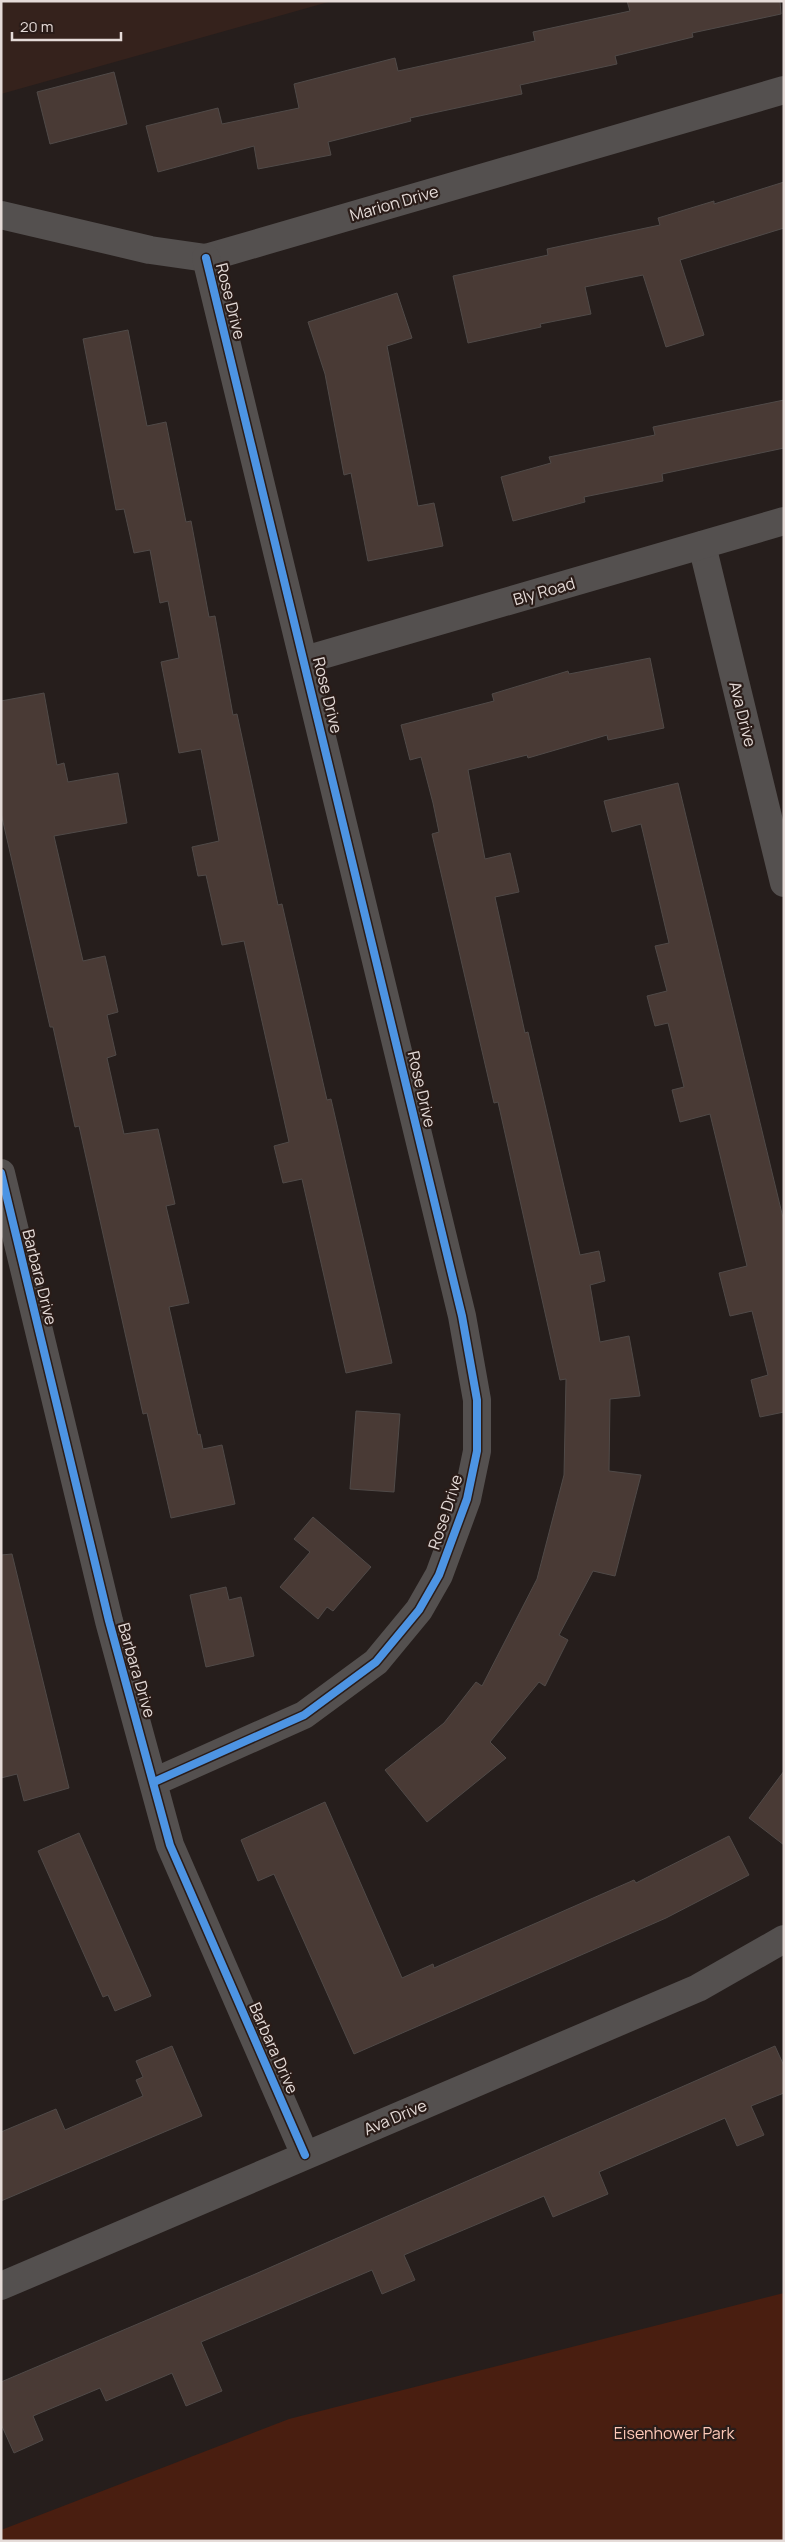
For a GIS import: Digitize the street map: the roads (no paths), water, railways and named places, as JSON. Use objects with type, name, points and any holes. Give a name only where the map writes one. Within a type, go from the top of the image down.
[{"type":"street","name":"Marion Drive","points":[[1,215],[150,250],[206,258],[784,90]]},
{"type":"street","name":"Rose Drive","points":[[154,1782],[304,1715],[376,1662],[419,1610],[439,1575],[467,1498],[477,1451],[477,1400],[462,1316],[305,660],[206,258]]},
{"type":"street","name":"Bly Road","points":[[305,660],[784,521]]},
{"type":"street","name":"Ava Drive","points":[[702,545],[784,883]]},
{"type":"street","name":"Barbara Drive","points":[[1,1173],[109,1621],[170,1845],[305,2155]]},
{"type":"street","name":"Ava Drive","points":[[1,2286],[698,1988],[784,1939]]},
{"type":"park label","name":"Eisenhower Park","points":[[674,2433]]}]
